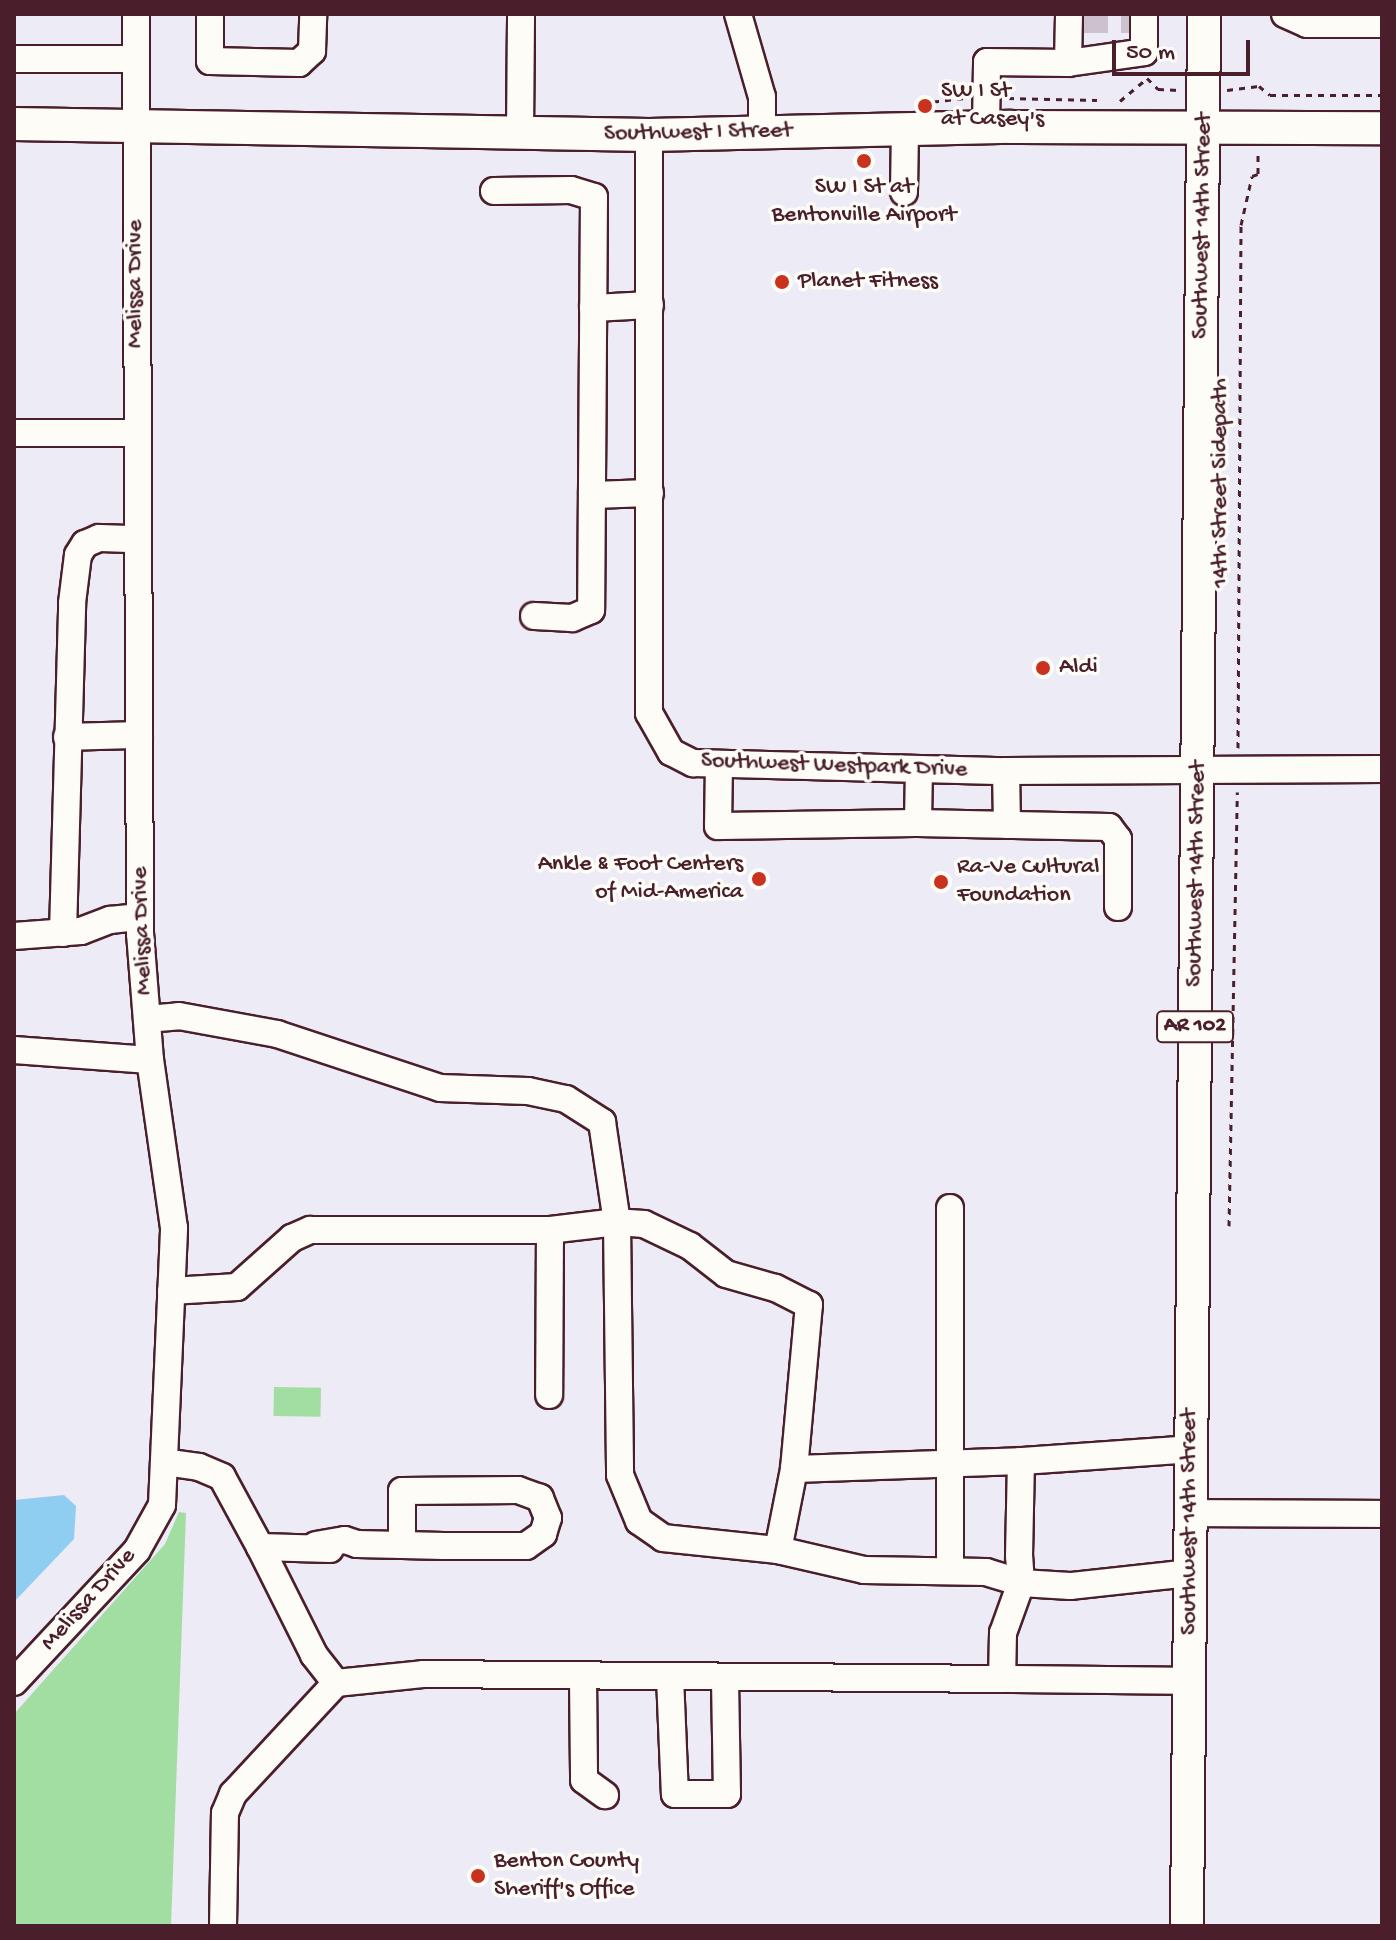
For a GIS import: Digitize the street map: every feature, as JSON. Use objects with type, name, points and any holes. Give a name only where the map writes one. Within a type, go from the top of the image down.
[{"type":"main road","name":"Southwest 14th Street","points":[[1187,1926],[1204,14]]},
{"type":"main road","name":"Southwest I Street","points":[[14,124],[134,124],[274,132],[649,135],[986,128],[1382,128]]},
{"type":"street","name":"Melissa Drive","points":[[14,1682],[137,1550],[162,1505],[174,1228],[150,1060],[140,917],[134,124],[136,14]]},
{"type":"street","points":[[210,14],[210,61],[299,63],[312,51],[313,14]]},
{"type":"street","points":[[520,133],[521,14]]},
{"type":"street","points":[[738,14],[762,97],[762,133]]},
{"type":"street","points":[[1285,14],[1307,24],[1382,24]]},
{"type":"street","points":[[1068,63],[1073,18]]},
{"type":"street","points":[[986,128],[987,62],[1068,63],[1144,52],[1141,18]]},
{"type":"street","points":[[14,59],[135,59]]},
{"type":"street","points":[[904,192],[905,129]]},
{"type":"street","name":"Southwest Westpark Drive","points":[[649,135],[649,713],[671,752],[693,763],[919,769],[1198,772],[1382,769]]},
{"type":"street","points":[[494,191],[571,190],[594,197],[591,610],[572,618],[534,616]]},
{"type":"street","points":[[593,308],[650,305]]},
{"type":"street","points":[[14,433],[137,433]]},
{"type":"street","points":[[592,495],[650,493]]},
{"type":"street","points":[[63,933],[67,737],[78,555],[85,544],[99,538],[137,539]]},
{"type":"street","points":[[67,737],[139,735]]},
{"type":"street","points":[[719,764],[718,826],[918,823],[1109,827],[1118,839],[1118,907]]},
{"type":"street","points":[[918,823],[919,769]]},
{"type":"street","points":[[1006,771],[1007,825]]},
{"type":"street","points":[[14,936],[63,933],[140,917]]},
{"type":"street","points":[[147,1019],[179,1016],[277,1034],[440,1088],[528,1091],[566,1099],[602,1122],[617,1222],[620,1475],[639,1521],[663,1538],[778,1550],[864,1570],[986,1572],[1021,1583],[1070,1586],[1190,1573]]},
{"type":"street","points":[[14,1050],[150,1060]]},
{"type":"street","points":[[950,1208],[947,1461],[950,1571]]},
{"type":"street","points":[[171,1291],[237,1287],[292,1238],[310,1230],[550,1230],[617,1222],[644,1224],[690,1246],[726,1274],[775,1288],[809,1305],[794,1469],[778,1550]]},
{"type":"street","points":[[549,1395],[550,1230]]},
{"type":"street","points":[[794,1469],[947,1461],[1021,1461],[1191,1449]]},
{"type":"street","points":[[1002,1679],[1003,1633],[1021,1583],[1021,1461]]},
{"type":"street","points":[[164,1462],[199,1467],[222,1477],[314,1655],[336,1683]]},
{"type":"street","points":[[260,1547],[316,1545],[346,1549],[357,1544],[402,1545],[526,1546],[543,1534],[548,1518],[540,1498],[518,1490],[402,1491],[402,1545]]},
{"type":"street","points":[[1191,1513],[1382,1514]]},
{"type":"street","points":[[223,1926],[225,1813],[233,1794],[336,1683],[423,1674],[583,1678],[1189,1681]]},
{"type":"street","points":[[670,1677],[675,1794],[727,1794],[725,1677]]},
{"type":"street","points":[[583,1678],[584,1780],[605,1795]]},
{"type":"path","points":[[1030,99],[1123,101],[1147,78],[1158,89]]},
{"type":"path","points":[[1256,90],[1259,86],[1270,95],[1382,95]]},
{"type":"path","name":"14th Street Sidepath","points":[[1238,751],[1241,225],[1252,176],[1258,174]]},
{"type":"path","points":[[1229,1226],[1237,794]]},
{"type":"green space","points":[[274,1387],[321,1388],[320,1417],[273,1416]]},
{"type":"green space","points":[[179,1512],[186,1513],[171,1926],[14,1926],[14,1714],[165,1544]]},
{"type":"water","points":[[64,1495],[76,1506],[74,1539],[14,1602],[14,1500]]},
{"type":"tunnel","points":[[1082,20],[1136,20]]},
{"type":"place","name":"SW I St at Casey's","points":[[925,106]]},
{"type":"place","name":"SW I St at Bentonville Airport","points":[[864,161]]},
{"type":"place","name":"Planet Fitness","points":[[782,282]]},
{"type":"place","name":"Aldi","points":[[1043,668]]},
{"type":"place","name":"Ankle & Foot Centers of Mid-America","points":[[759,879]]},
{"type":"place","name":"Ra-Ve Cultural Foundation","points":[[941,882]]},
{"type":"place","name":"Benton County Sheriff's Office","points":[[478,1876]]}]
